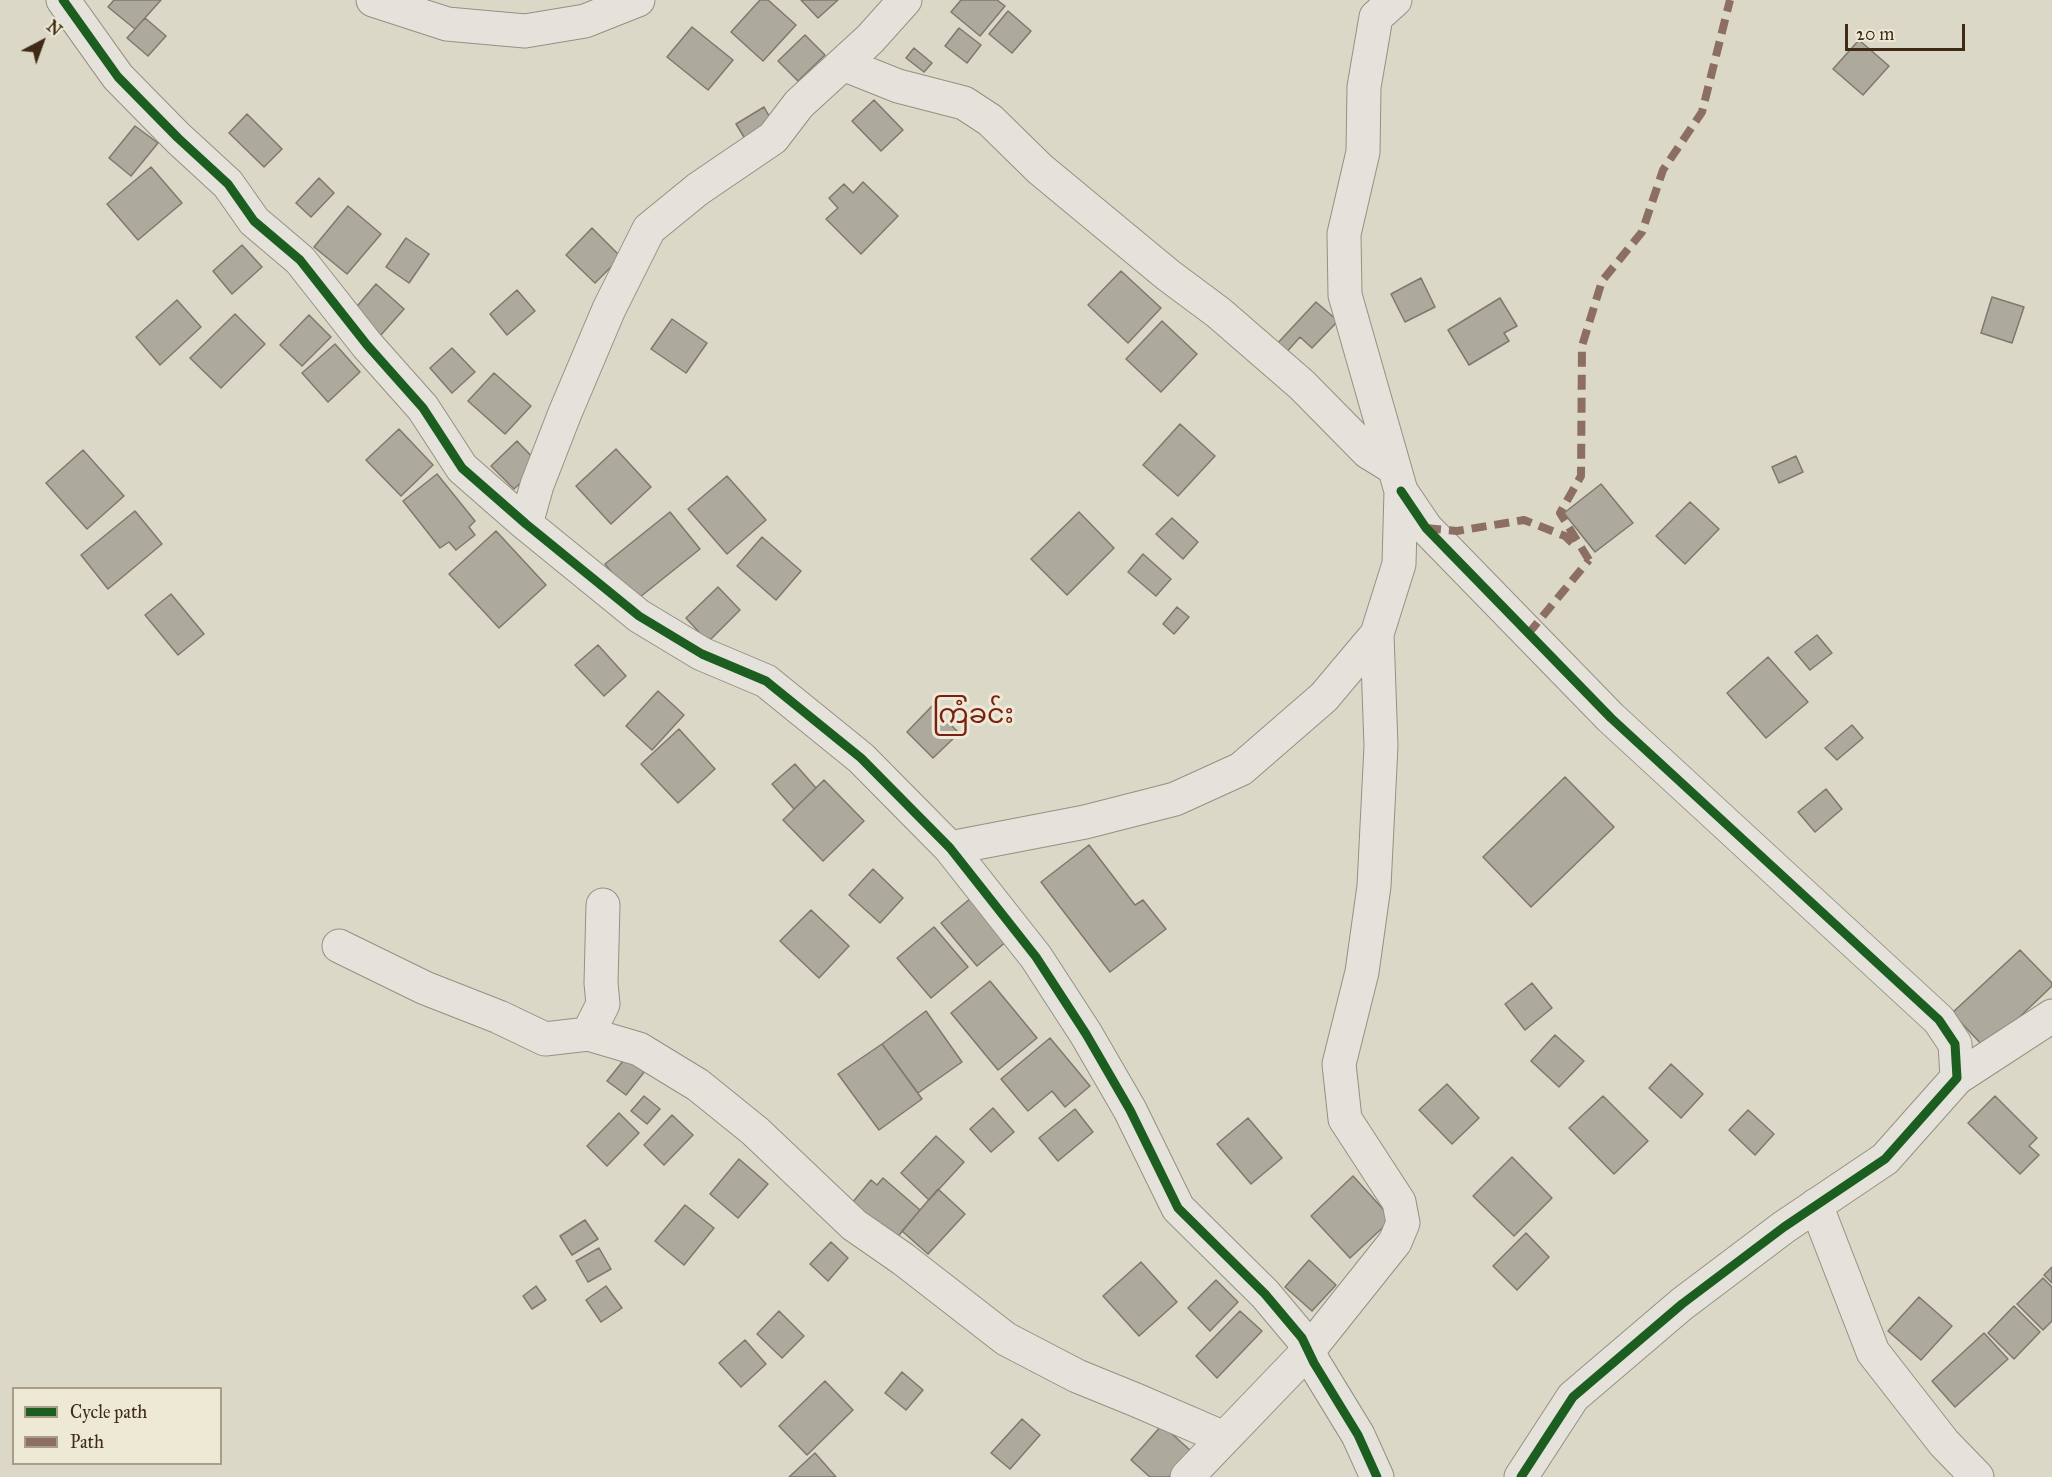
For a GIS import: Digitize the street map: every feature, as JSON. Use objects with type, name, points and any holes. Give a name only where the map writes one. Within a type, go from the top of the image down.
[{"type":"street","points":[[63,0],[118,76],[178,138],[228,184],[254,221],[300,260],[367,345],[423,408],[462,468],[526,524],[639,616],[702,654],[766,681],[861,758],[950,848],[1036,957],[1086,1034],[1130,1110],[1178,1208],[1265,1294],[1302,1338],[1358,1435],[1377,1477]]},
{"type":"street","points":[[373,0],[447,24],[525,31],[585,21],[638,0]]},
{"type":"street","points":[[526,524],[537,484],[565,413],[609,309],[649,229],[698,189],[773,138],[799,104],[870,39],[905,0]]},
{"type":"street","points":[[1376,6],[1364,87],[1362,152],[1344,234],[1345,295],[1398,480],[1426,528],[1611,718],[1939,1020],[1955,1044],[1957,1078]]},
{"type":"street","points":[[843,63],[898,86],[964,103],[990,120],[1040,169],[1168,275],[1219,313],[1294,378],[1398,480],[1399,564],[1377,634],[1381,746],[1374,886],[1362,972],[1339,1064],[1345,1119],[1399,1202],[1403,1223],[1395,1242],[1376,1268],[1308,1351],[1187,1477]]},
{"type":"street","points":[[950,848],[1085,822],[1175,798],[1240,769],[1324,697],[1377,634]]},
{"type":"street","points":[[588,1034],[603,1004],[601,982],[603,905]]},
{"type":"street","points":[[339,946],[424,988],[499,1017],[545,1039],[588,1034],[639,1049],[698,1085],[755,1131],[854,1225],[903,1259],[1006,1339],[1077,1376],[1224,1438]]},
{"type":"street","points":[[1521,1477],[1573,1397],[1682,1304],[1816,1205],[1885,1159],[1957,1078],[2052,1016]]},
{"type":"street","points":[[1816,1205],[1873,1352],[1944,1443],[1977,1477]]},
{"type":"building","points":[[114,0],[161,0],[135,29],[108,7]]},
{"type":"building","points":[[760,0],[768,0],[796,25],[763,61],[731,32]]},
{"type":"building","points":[[801,0],[838,0],[818,18]]},
{"type":"building","points":[[961,0],[997,0],[1005,6],[980,36],[951,12]]},
{"type":"building","points":[[1008,11],[1031,31],[1012,53],[989,34]]},
{"type":"building","points":[[145,18],[166,36],[148,56],[127,38]]},
{"type":"building","points":[[692,27],[733,60],[708,90],[667,57]]},
{"type":"building","points":[[959,28],[981,45],[967,63],[945,46]]},
{"type":"building","points":[[805,35],[825,55],[798,81],[778,61]]},
{"type":"building","points":[[1859,40],[1889,66],[1863,95],[1833,69]]},
{"type":"building","points":[[914,48],[932,63],[924,72],[906,58]]},
{"type":"building","points":[[874,100],[903,130],[881,151],[852,121]]},
{"type":"building","points":[[764,107],[777,130],[750,147],[736,124]]},
{"type":"building","points":[[247,114],[282,149],[264,167],[229,133]]},
{"type":"building","points":[[135,126],[158,143],[131,176],[109,158]]},
{"type":"building","points":[[151,167],[182,203],[138,240],[107,204]]},
{"type":"building","points":[[319,178],[334,193],[311,217],[296,203]]},
{"type":"building","points":[[863,182],[898,216],[861,254],[826,219],[838,208],[829,198],[844,184],[853,193]]},
{"type":"building","points":[[348,206],[381,234],[347,274],[314,247]]},
{"type":"building","points":[[592,228],[621,257],[595,283],[566,255]]},
{"type":"building","points":[[406,238],[429,254],[409,283],[386,267]]},
{"type":"building","points":[[242,245],[262,267],[232,294],[213,271]]},
{"type":"building","points":[[1121,271],[1161,308],[1128,343],[1088,305]]},
{"type":"building","points":[[1421,278],[1435,307],[1405,322],[1391,294]]},
{"type":"building","points":[[376,284],[404,309],[380,336],[353,311]]},
{"type":"building","points":[[517,290],[535,311],[507,335],[490,314]]},
{"type":"building","points":[[1992,297],[2024,307],[2012,343],[1981,333]]},
{"type":"building","points":[[1500,298],[1517,326],[1504,333],[1509,341],[1469,365],[1448,330]]},
{"type":"building","points":[[177,300],[201,327],[160,365],[136,337]]},
{"type":"building","points":[[1316,302],[1338,321],[1312,348],[1300,337],[1284,355],[1275,346]]},
{"type":"building","points":[[235,314],[265,344],[221,388],[190,358]]},
{"type":"building","points":[[309,315],[331,337],[302,366],[280,345]]},
{"type":"building","points":[[672,319],[707,343],[686,373],[651,349]]},
{"type":"building","points":[[1162,321],[1197,354],[1161,392],[1126,359]]},
{"type":"building","points":[[335,344],[360,372],[328,402],[302,373]]},
{"type":"building","points":[[452,348],[475,372],[452,393],[430,368]]},
{"type":"building","points":[[494,373],[531,406],[505,434],[468,401]]},
{"type":"building","points":[[1180,424],[1215,456],[1178,496],[1143,465]]},
{"type":"building","points":[[399,429],[433,465],[401,496],[366,460]]},
{"type":"building","points":[[517,441],[540,465],[514,489],[491,466]]},
{"type":"building","points":[[616,449],[651,487],[611,524],[576,486]]},
{"type":"building","points":[[83,450],[124,496],[87,529],[46,483]]},
{"type":"building","points":[[1796,456],[1803,472],[1779,483],[1772,467]]},
{"type":"building","points":[[437,474],[475,521],[469,527],[475,535],[456,550],[449,542],[440,548],[403,501]]},
{"type":"building","points":[[727,476],[766,520],[727,554],[688,509]]},
{"type":"building","points":[[1601,484],[1633,523],[1595,552],[1564,513]]},
{"type":"building","points":[[1690,502],[1719,529],[1685,564],[1656,536]]},
{"type":"building","points":[[135,511],[162,544],[108,589],[81,555]]},
{"type":"building","points":[[670,512],[700,549],[635,601],[605,564]]},
{"type":"building","points":[[1079,512],[1114,548],[1067,595],[1031,559]]},
{"type":"building","points":[[1172,518],[1198,542],[1183,559],[1156,534]]},
{"type":"building","points":[[496,531],[546,585],[499,628],[449,574]]},
{"type":"building","points":[[762,537],[801,571],[776,600],[737,566]]},
{"type":"building","points":[[1143,554],[1171,579],[1156,596],[1128,572]]},
{"type":"building","points":[[718,587],[740,610],[708,642],[686,618]]},
{"type":"building","points":[[171,594],[204,634],[178,655],[145,615]]},
{"type":"building","points":[[1177,607],[1189,617],[1174,634],[1163,624]]},
{"type":"building","points":[[1817,635],[1832,653],[1810,670],[1795,652]]},
{"type":"building","points":[[598,645],[626,676],[604,696],[575,665]]},
{"type":"building","points":[[1768,657],[1808,702],[1766,738],[1727,693]]},
{"type":"building","points":[[658,691],[684,715],[652,750],[626,726]]},
{"type":"building","points":[[932,706],[959,733],[933,758],[907,732]]},
{"type":"building","points":[[1852,725],[1863,738],[1837,760],[1825,748]]},
{"type":"building","points":[[679,729],[715,769],[678,803],[641,764]]},
{"type":"building","points":[[795,764],[816,788],[794,809],[772,784]]},
{"type":"building","points":[[1565,777],[1614,827],[1531,907],[1483,857]]},
{"type":"building","points":[[824,780],[864,821],[823,861],[783,820]]},
{"type":"building","points":[[1826,789],[1842,809],[1815,832],[1798,812]]},
{"type":"building","points":[[1089,845],[1135,905],[1143,900],[1166,929],[1110,972],[1041,882]]},
{"type":"building","points":[[873,869],[903,898],[880,923],[849,895]]},
{"type":"building","points":[[971,898],[1007,941],[977,966],[941,923]]},
{"type":"building","points":[[811,910],[849,946],[819,978],[780,941]]},
{"type":"building","points":[[934,927],[968,967],[931,998],[897,958]]},
{"type":"building","points":[[2020,950],[2052,983],[2052,986],[1986,1049],[1952,1013]]},
{"type":"building","points":[[990,981],[1037,1038],[998,1070],[951,1013]]},
{"type":"building","points":[[1532,983],[1552,1008],[1525,1030],[1505,1004]]},
{"type":"building","points":[[926,1011],[962,1062],[918,1093],[882,1044]]},
{"type":"building","points":[[1555,1035],[1584,1061],[1559,1087],[1531,1061]]},
{"type":"building","points":[[1050,1038],[1090,1086],[1065,1107],[1052,1091],[1028,1111],[1001,1079]]},
{"type":"building","points":[[882,1044],[922,1099],[879,1130],[838,1074]]},
{"type":"building","points":[[627,1056],[645,1071],[626,1095],[607,1081]]},
{"type":"building","points":[[1671,1064],[1703,1094],[1681,1118],[1649,1088]]},
{"type":"building","points":[[1447,1084],[1479,1118],[1452,1144],[1419,1110]]},
{"type":"building","points":[[644,1096],[660,1109],[647,1124],[631,1111]]},
{"type":"building","points":[[1603,1096],[1648,1141],[1614,1174],[1569,1128]]},
{"type":"building","points":[[1995,1096],[2037,1138],[2029,1146],[2039,1155],[2020,1174],[1968,1123]]},
{"type":"building","points":[[993,1108],[1014,1132],[991,1152],[970,1129]]},
{"type":"building","points":[[1075,1109],[1093,1132],[1058,1161],[1039,1138]]},
{"type":"building","points":[[1748,1110],[1774,1134],[1755,1155],[1729,1130]]},
{"type":"building","points":[[619,1113],[639,1133],[607,1166],[587,1146]]},
{"type":"building","points":[[672,1115],[693,1135],[664,1165],[644,1145]]},
{"type":"building","points":[[1248,1118],[1282,1158],[1251,1184],[1217,1144]]},
{"type":"building","points":[[936,1136],[964,1162],[929,1200],[901,1173]]},
{"type":"building","points":[[1512,1157],[1552,1198],[1514,1236],[1473,1196]]},
{"type":"building","points":[[739,1159],[768,1184],[738,1218],[710,1194]]},
{"type":"building","points":[[1353,1176],[1392,1219],[1350,1258],[1311,1216]]},
{"type":"building","points":[[883,1178],[920,1210],[895,1240],[852,1203],[871,1180],[877,1185]]},
{"type":"building","points":[[938,1189],[965,1214],[928,1254],[902,1231]]},
{"type":"building","points":[[685,1205],[714,1228],[684,1265],[655,1241]]},
{"type":"building","points":[[585,1220],[598,1239],[572,1255],[560,1236]]},
{"type":"building","points":[[1526,1233],[1549,1257],[1517,1290],[1493,1266]]},
{"type":"building","points":[[831,1242],[848,1258],[828,1281],[810,1264]]},
{"type":"building","points":[[599,1248],[611,1269],[588,1282],[576,1261]]},
{"type":"building","points":[[1309,1260],[1336,1285],[1312,1311],[1285,1287]]},
{"type":"building","points":[[1141,1262],[1177,1302],[1139,1336],[1103,1296]]},
{"type":"building","points":[[2052,1267],[2052,1283],[2044,1275]]},
{"type":"building","points":[[2043,1278],[2052,1287],[2052,1321],[2043,1330],[2017,1304]]},
{"type":"building","points":[[1216,1280],[1238,1302],[1210,1331],[1188,1308]]},
{"type":"building","points":[[536,1286],[546,1300],[532,1309],[523,1296]]},
{"type":"building","points":[[606,1286],[622,1308],[601,1322],[586,1300]]},
{"type":"building","points":[[1919,1297],[1952,1326],[1921,1360],[1888,1331]]},
{"type":"building","points":[[2014,1306],[2040,1332],[2014,1359],[1988,1333]]},
{"type":"building","points":[[779,1311],[804,1336],[782,1358],[757,1334]]},
{"type":"building","points":[[1240,1311],[1262,1331],[1217,1378],[1196,1356]]},
{"type":"building","points":[[1984,1333],[2008,1359],[1955,1407],[1932,1381]]},
{"type":"building","points":[[745,1340],[766,1364],[741,1387],[719,1363]]},
{"type":"building","points":[[902,1372],[923,1390],[906,1410],[885,1393]]},
{"type":"building","points":[[825,1381],[853,1410],[807,1455],[779,1426]]},
{"type":"building","points":[[1022,1419],[1040,1435],[1010,1469],[991,1453]]},
{"type":"building","points":[[1162,1425],[1191,1451],[1169,1477],[1150,1477],[1131,1460]]},
{"type":"building","points":[[815,1453],[836,1477],[789,1477]]},
{"type":"marked path","points":[[1589,560],[1560,513],[1581,476],[1582,346],[1602,281],[1642,232],[1663,170],[1702,112],[1730,0]]},
{"type":"marked path","points":[[1426,528],[1457,531],[1524,520],[1565,536],[1576,547]]},
{"type":"marked path","points":[[1528,634],[1589,560]]},
{"type":"cycle path","points":[[63,0],[118,77],[178,138],[228,184],[254,221],[300,260],[367,345],[423,408],[462,468],[526,524],[639,616],[702,654],[766,681],[861,758],[950,848],[1036,957],[1086,1034],[1130,1110],[1178,1208],[1265,1294],[1302,1338],[1314,1363],[1358,1435],[1377,1477]]},
{"type":"cycle path","points":[[1401,491],[1426,528],[1611,718],[1939,1020],[1955,1044],[1957,1078],[1885,1159],[1784,1227],[1682,1304],[1573,1397],[1521,1477]]},
{"type":"district","name":"ကြံခင်း","points":[[973,716]]}]
